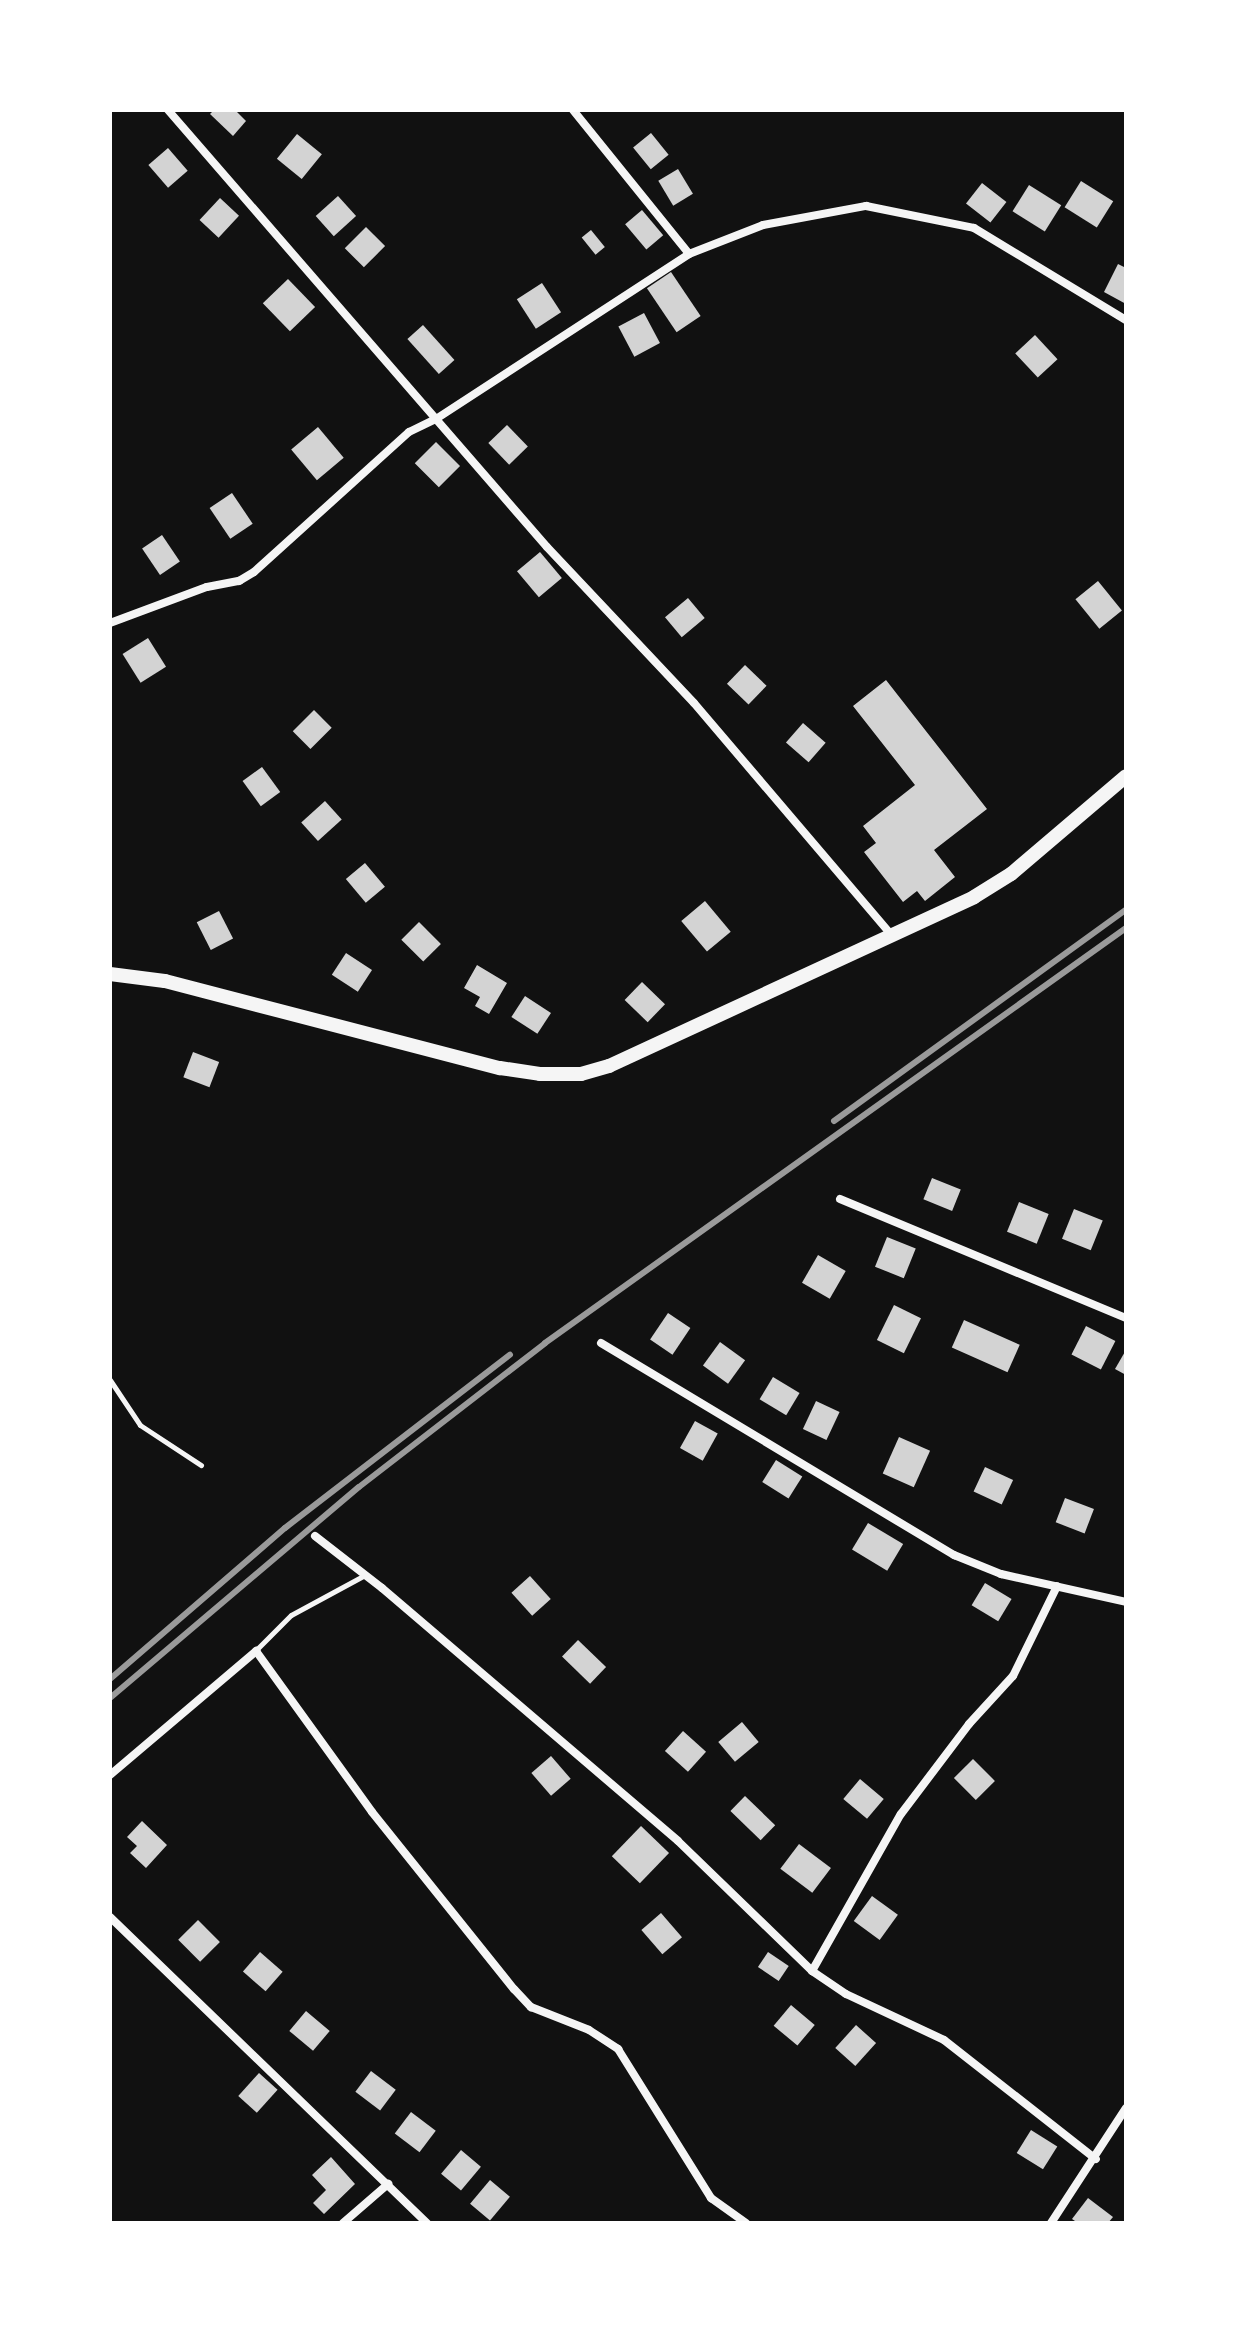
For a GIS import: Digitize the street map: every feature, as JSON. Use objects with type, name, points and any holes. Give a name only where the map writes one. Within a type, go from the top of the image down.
[{"type":"main road","points":[[110,974],[165,981],[500,1068],[540,1074],[581,1074],[609,1066],[946,912],[1011,874],[1126,776]]},
{"type":"street","points":[[168,110],[547,547],[694,703],[892,937]]},
{"type":"street","points":[[573,110],[689,254]]},
{"type":"street","points":[[110,623],[207,587],[239,581],[254,572],[409,432],[436,419],[689,254],[763,225],[866,206],[974,228],[1126,320]]},
{"type":"street","points":[[840,1199],[1126,1318]]},
{"type":"street","points":[[601,1343],[954,1555],[1001,1574],[1126,1602]]},
{"type":"street","points":[[315,1536],[678,1841],[812,1971],[846,1994],[944,2040],[1096,2159]]},
{"type":"street","points":[[812,1971],[901,1814],[969,1724],[1013,1676],[1057,1586]]},
{"type":"street","points":[[110,1775],[256,1651],[372,1812],[514,1989],[531,2007],[589,2030],[618,2049],[711,2198],[746,2223]]},
{"type":"street","points":[[110,1917],[427,2223]]},
{"type":"street","points":[[1051,2223],[1096,2159],[1126,2108]]},
{"type":"street","points":[[343,2223],[388,2184]]},
{"type":"lane","points":[[110,1380],[140,1425],[201,1465]]},
{"type":"lane","points":[[256,1651],[291,1615],[365,1575]]},
{"type":"building","points":[[214,110],[235,110],[246,121],[233,136],[210,114]]},
{"type":"building","points":[[651,133],[669,155],[651,169],[633,147]]},
{"type":"building","points":[[297,134],[322,154],[302,179],[277,159]]},
{"type":"building","points":[[168,148],[188,171],[168,188],[148,165]]},
{"type":"building","points":[[678,169],[693,194],[673,206],[658,181]]},
{"type":"building","points":[[1081,181],[1113,201],[1097,227],[1065,207]]},
{"type":"building","points":[[982,183],[1006,202],[990,223],[966,203]]},
{"type":"building","points":[[1029,185],[1061,205],[1045,231],[1013,211]]},
{"type":"building","points":[[338,196],[356,216],[334,236],[316,216]]},
{"type":"building","points":[[220,198],[239,216],[219,238],[200,220]]},
{"type":"building","points":[[642,210],[663,235],[646,249],[625,224]]},
{"type":"building","points":[[366,227],[385,246],[364,267],[345,248]]},
{"type":"building","points":[[591,230],[605,247],[596,255],[582,238]]},
{"type":"building","points":[[1118,264],[1126,268],[1126,304],[1104,292]]},
{"type":"building","points":[[671,272],[701,316],[677,332],[647,288]]},
{"type":"building","points":[[288,279],[315,307],[290,331],[263,303]]},
{"type":"building","points":[[542,283],[561,312],[536,329],[517,299]]},
{"type":"building","points":[[644,313],[660,343],[634,357],[618,327]]},
{"type":"building","points":[[423,325],[454,360],[439,374],[407,339]]},
{"type":"building","points":[[1035,335],[1058,359],[1038,378],[1015,353]]},
{"type":"building","points":[[507,425],[528,447],[509,465],[488,443]]},
{"type":"building","points":[[318,427],[344,458],[317,480],[291,449]]},
{"type":"building","points":[[436,442],[460,466],[439,487],[415,463]]},
{"type":"building","points":[[232,493],[253,524],[230,539],[210,508]]},
{"type":"building","points":[[162,535],[180,562],[160,575],[142,548]]},
{"type":"building","points":[[540,552],[562,578],[539,597],[517,571]]},
{"type":"building","points":[[1098,581],[1122,611],[1099,629],[1075,599]]},
{"type":"building","points":[[688,598],[705,618],[682,637],[665,617]]},
{"type":"building","points":[[148,638],[166,667],[141,683],[123,654]]},
{"type":"building","points":[[745,665],[767,686],[749,705],[727,684]]},
{"type":"building","points":[[886,680],[987,809],[934,850],[955,877],[925,901],[917,891],[903,902],[864,852],[876,843],[863,826],[915,785],[853,706]]},
{"type":"building","points":[[314,710],[332,728],[310,749],[293,731]]},
{"type":"building","points":[[803,723],[826,743],[809,762],[786,743]]},
{"type":"building","points":[[262,767],[280,792],[261,806],[243,781]]},
{"type":"building","points":[[325,801],[342,820],[318,841],[301,822]]},
{"type":"building","points":[[365,863],[385,887],[366,903],[346,879]]},
{"type":"building","points":[[705,901],[731,932],[707,952],[681,921]]},
{"type":"building","points":[[219,911],[233,939],[211,950],[197,922]]},
{"type":"building","points":[[419,922],[441,944],[423,962],[401,940]]},
{"type":"building","points":[[346,953],[372,970],[358,992],[332,975]]},
{"type":"building","points":[[477,965],[507,983],[489,1014],[475,1006],[480,997],[464,988]]},
{"type":"building","points":[[642,982],[665,1004],[648,1022],[625,1000]]},
{"type":"building","points":[[525,996],[551,1013],[537,1034],[511,1017]]},
{"type":"building","points":[[193,1052],[219,1062],[209,1087],[183,1077]]},
{"type":"building","points":[[932,1178],[961,1190],[952,1211],[923,1199]]},
{"type":"building","points":[[1019,1202],[1049,1214],[1037,1244],[1007,1232]]},
{"type":"building","points":[[1074,1209],[1103,1221],[1091,1250],[1062,1239]]},
{"type":"building","points":[[887,1237],[916,1249],[904,1278],[875,1267]]},
{"type":"building","points":[[818,1255],[846,1271],[830,1299],[802,1283]]},
{"type":"building","points":[[894,1305],[921,1318],[904,1353],[877,1340]]},
{"type":"building","points":[[668,1313],[690,1328],[672,1355],[650,1340]]},
{"type":"building","points":[[964,1320],[1020,1345],[1008,1372],[952,1347]]},
{"type":"building","points":[[1086,1326],[1115,1341],[1101,1369],[1071,1355]]},
{"type":"building","points":[[720,1342],[745,1360],[728,1384],[703,1365]]},
{"type":"building","points":[[1126,1350],[1126,1375],[1115,1369]]},
{"type":"building","points":[[773,1377],[800,1393],[786,1415],[760,1399]]},
{"type":"building","points":[[816,1401],[840,1412],[826,1440],[803,1429]]},
{"type":"building","points":[[695,1421],[718,1434],[703,1461],[680,1448]]},
{"type":"building","points":[[899,1437],[930,1451],[914,1487],[883,1474]]},
{"type":"building","points":[[776,1460],[802,1476],[789,1498],[762,1482]]},
{"type":"building","points":[[985,1467],[1013,1480],[1002,1505],[974,1491]]},
{"type":"building","points":[[1065,1498],[1094,1509],[1085,1533],[1056,1522]]},
{"type":"building","points":[[868,1523],[903,1544],[887,1571],[852,1550]]},
{"type":"building","points":[[530,1576],[551,1599],[532,1616],[511,1593]]},
{"type":"building","points":[[985,1583],[1012,1599],[998,1621],[972,1605]]},
{"type":"building","points":[[578,1640],[606,1667],[590,1684],[562,1657]]},
{"type":"building","points":[[742,1722],[759,1742],[735,1762],[718,1742]]},
{"type":"building","points":[[683,1731],[706,1752],[688,1772],[665,1751]]},
{"type":"building","points":[[551,1756],[571,1779],[551,1796],[531,1773]]},
{"type":"building","points":[[973,1759],[995,1781],[976,1800],[954,1778]]},
{"type":"building","points":[[860,1779],[884,1799],[867,1819],[843,1799]]},
{"type":"building","points":[[745,1796],[775,1825],[761,1840],[730,1811]]},
{"type":"building","points":[[142,1821],[167,1845],[146,1868],[130,1853],[137,1846],[127,1837]]},
{"type":"building","points":[[641,1826],[669,1853],[640,1883],[612,1856]]},
{"type":"building","points":[[799,1844],[831,1868],[812,1893],[780,1869]]},
{"type":"building","points":[[872,1896],[898,1915],[880,1940],[854,1921]]},
{"type":"building","points":[[661,1913],[682,1937],[662,1954],[641,1930]]},
{"type":"building","points":[[198,1920],[220,1942],[200,1962],[178,1940]]},
{"type":"building","points":[[260,1952],[283,1972],[266,1991],[243,1972]]},
{"type":"building","points":[[768,1952],[789,1966],[779,1981],[758,1967]]},
{"type":"building","points":[[791,2005],[815,2025],[797,2046],[774,2026]]},
{"type":"building","points":[[306,2011],[330,2031],[313,2051],[289,2031]]},
{"type":"building","points":[[856,2025],[876,2043],[855,2066],[835,2048]]},
{"type":"building","points":[[371,2071],[396,2090],[380,2110],[355,2092]]},
{"type":"building","points":[[259,2073],[278,2090],[257,2113],[238,2096]]},
{"type":"building","points":[[411,2112],[436,2131],[420,2152],[395,2134]]},
{"type":"building","points":[[1031,2130],[1057,2146],[1043,2169],[1017,2153]]},
{"type":"building","points":[[461,2150],[481,2167],[461,2190],[441,2174]]},
{"type":"building","points":[[331,2157],[355,2184],[324,2214],[313,2203],[326,2190],[312,2175]]},
{"type":"building","points":[[490,2180],[510,2197],[490,2220],[470,2204]]},
{"type":"building","points":[[1088,2198],[1113,2217],[1108,2223],[1078,2223],[1072,2219]]},
{"type":"railway","points":[[834,1121],[1126,910]]},
{"type":"railway","points":[[110,1698],[359,1487],[545,1343],[1126,928]]},
{"type":"railway","points":[[110,1679],[285,1528],[510,1355]]}]
